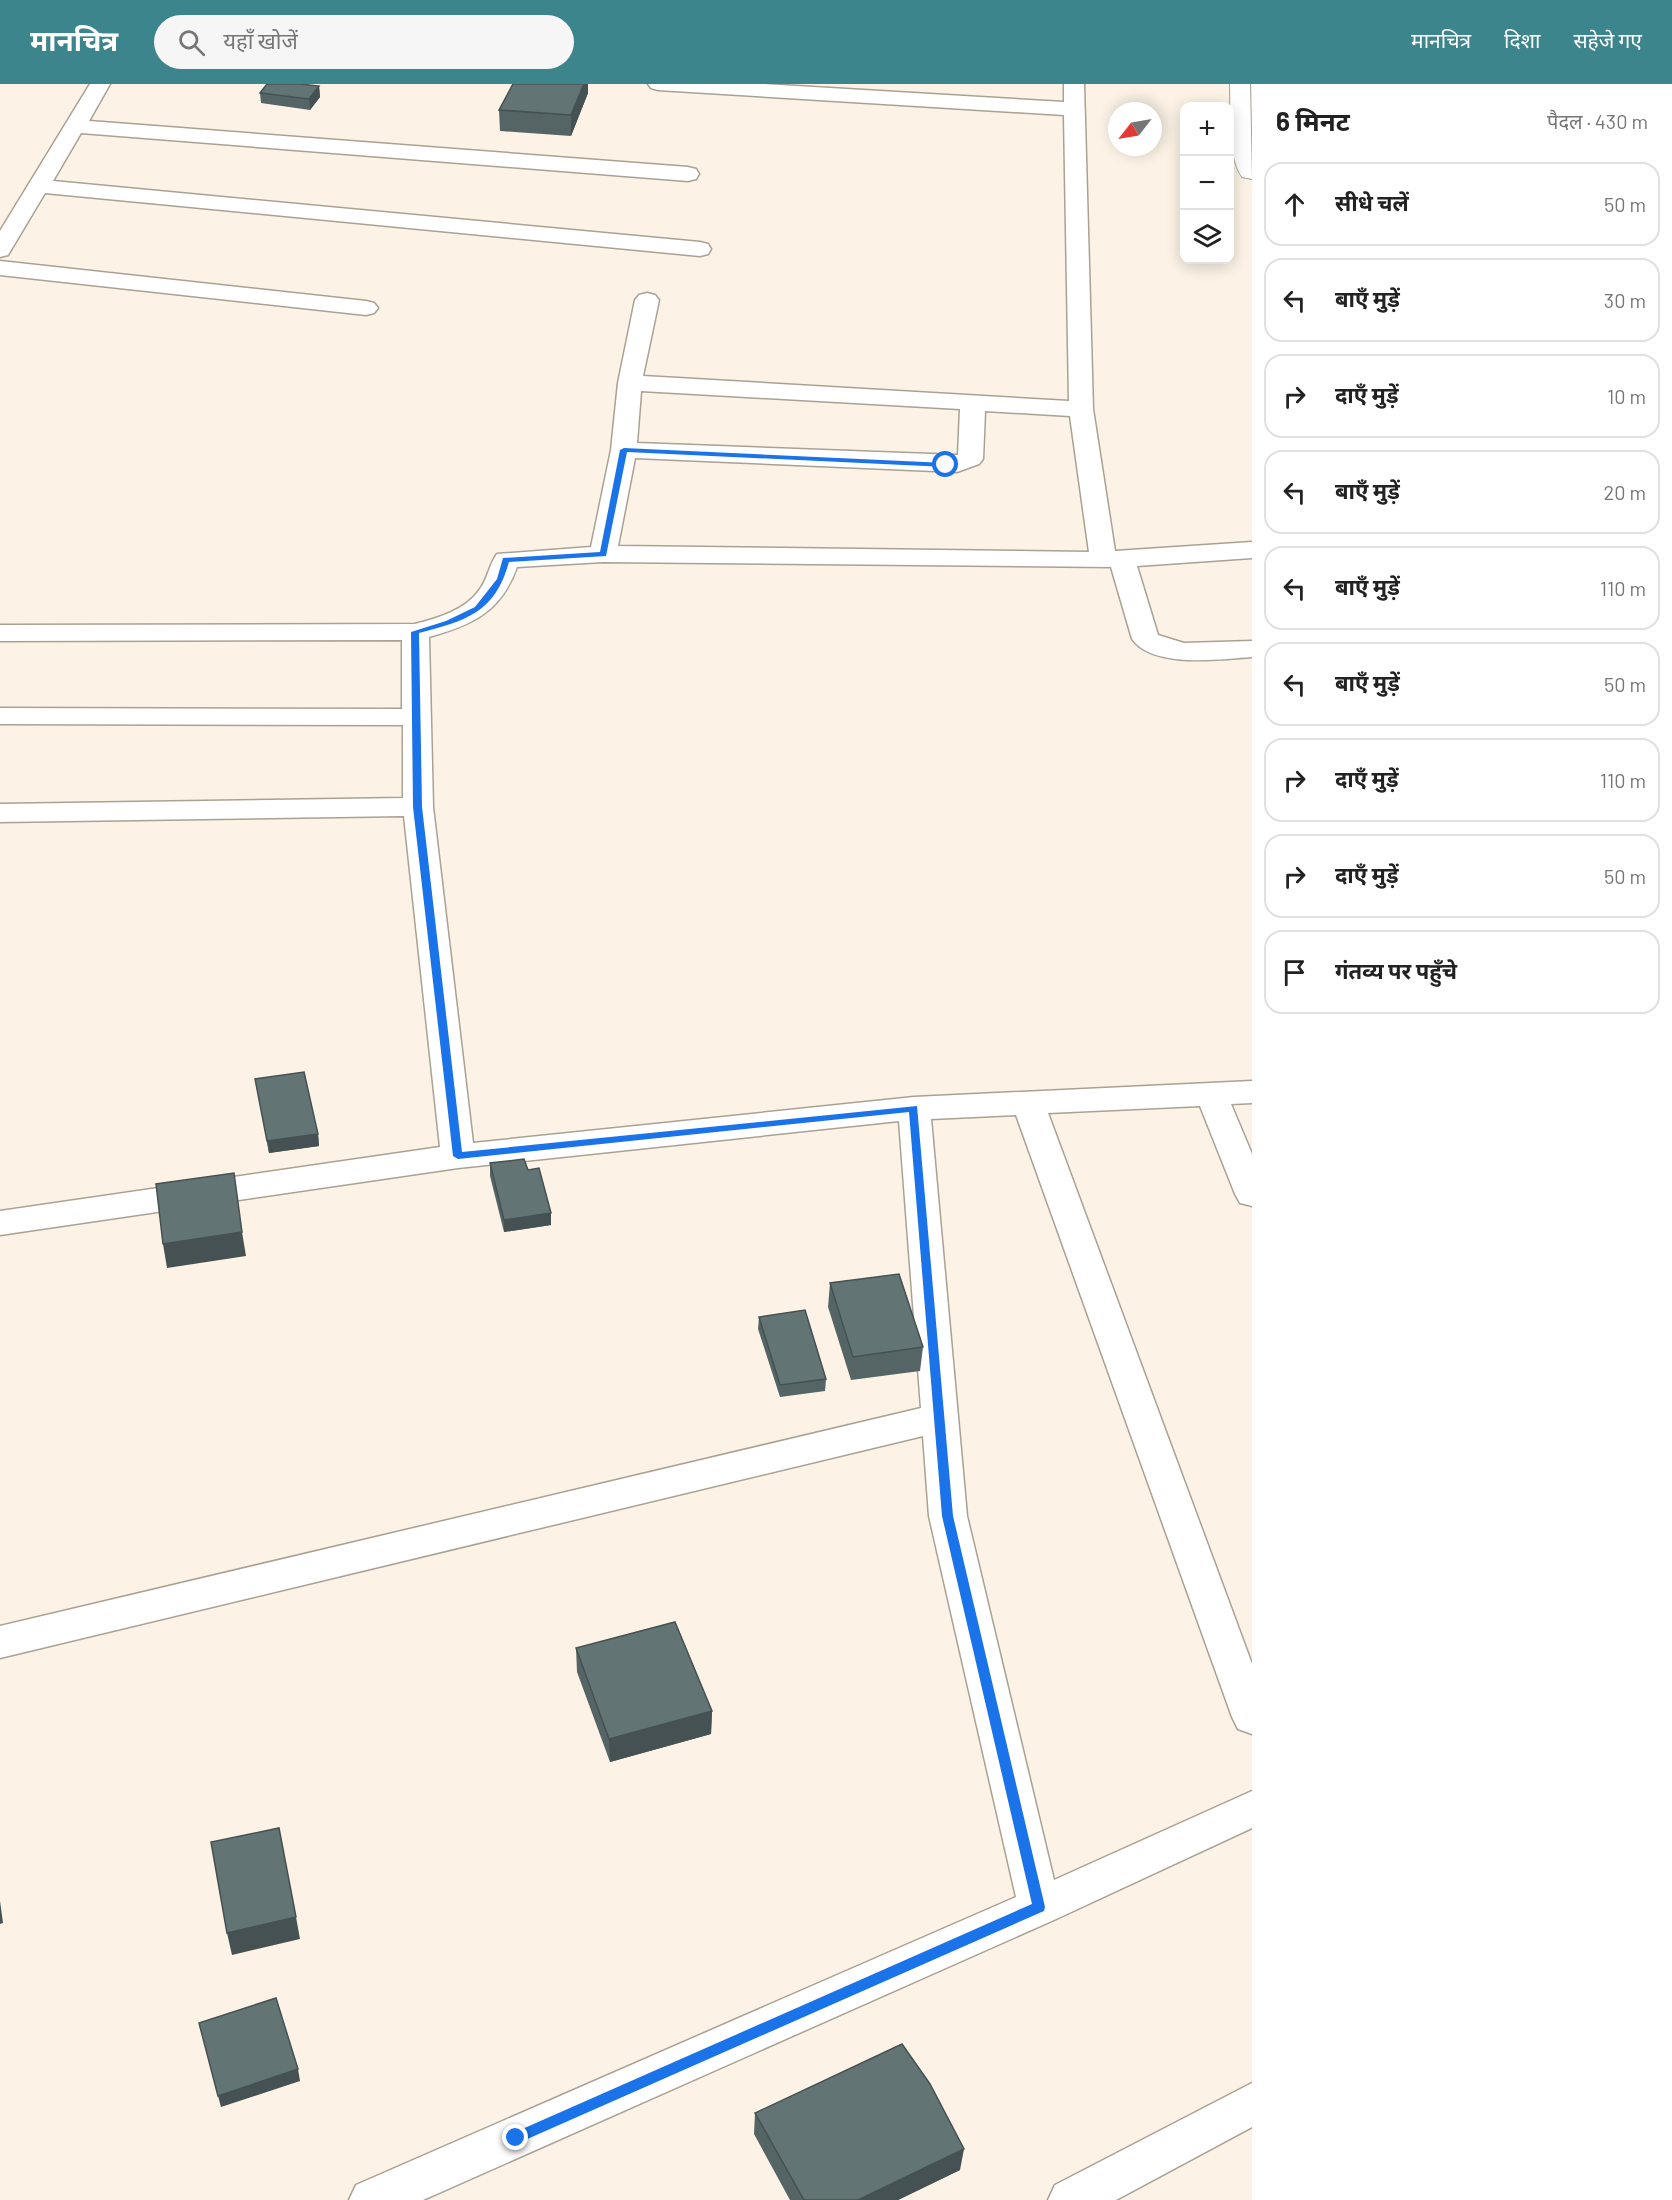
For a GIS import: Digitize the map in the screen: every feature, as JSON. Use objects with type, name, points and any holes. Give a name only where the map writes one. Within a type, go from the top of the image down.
[{"type":"street","points":[[0,250],[77,126],[100,84]]},
{"type":"street","points":[[658,84],[1076,109]]},
{"type":"street","points":[[1074,84],[1081,409],[1112,560],[1146,639],[1160,648],[1185,652],[1252,649]]},
{"type":"street","points":[[77,126],[688,174]]},
{"type":"street","points":[[40,186],[700,249]]},
{"type":"street","points":[[0,268],[366,308]]},
{"type":"street","points":[[603,554],[624,450],[630,383],[647,300]]},
{"type":"street","points":[[630,383],[1081,409]]},
{"type":"street","points":[[624,450],[957,464],[970,459],[973,402]]},
{"type":"street","points":[[0,633],[415,632],[449,623],[478,609],[501,579],[506,560],[603,554],[1112,560],[1252,550]]},
{"type":"street","points":[[415,632],[418,807],[458,1156]]},
{"type":"street","points":[[0,716],[415,717]]},
{"type":"street","points":[[0,813],[418,807]]},
{"type":"street","points":[[0,1224],[458,1156],[914,1108],[1252,1092]]},
{"type":"street","points":[[1211,1094],[1252,1194]]},
{"type":"street","points":[[1028,1102],[1252,1718]]},
{"type":"street","points":[[914,1108],[948,1516],[1039,1907]]},
{"type":"street","points":[[0,1641],[940,1418]]},
{"type":"street","points":[[398,2195],[1252,1809]]},
{"type":"street","points":[[1071,2200],[1252,2104]]},
{"type":"lane","points":[[1240,84],[1242,144],[1249,173]]},
{"type":"building","points":[[267,84],[319,86],[309,99],[260,93]]},
{"type":"building","points":[[513,84],[584,84],[571,115],[499,110]]},
{"type":"building","points":[[304,1072],[318,1134],[267,1141],[255,1079]]},
{"type":"building","points":[[524,1159],[528,1170],[539,1168],[551,1213],[504,1220],[490,1163]]},
{"type":"building","points":[[234,1173],[242,1232],[163,1244],[156,1184]]},
{"type":"building","points":[[899,1274],[923,1347],[853,1357],[830,1283]]},
{"type":"building","points":[[805,1310],[826,1379],[780,1385],[759,1317]]},
{"type":"building","points":[[675,1622],[712,1711],[609,1739],[576,1648]]},
{"type":"building","points":[[279,1828],[296,1917],[227,1933],[211,1842]]},
{"type":"building","points":[[276,1998],[298,2069],[218,2096],[199,2023]]},
{"type":"building","points":[[902,2044],[930,2084],[964,2149],[858,2200],[804,2200],[755,2113]]},
{"type":"route","points":[[516,2138],[1039,1907],[948,1516],[914,1108],[458,1156],[418,807],[415,632],[449,623],[478,609],[501,579],[506,560],[524,557],[603,554],[624,450],[946,465]]}]
